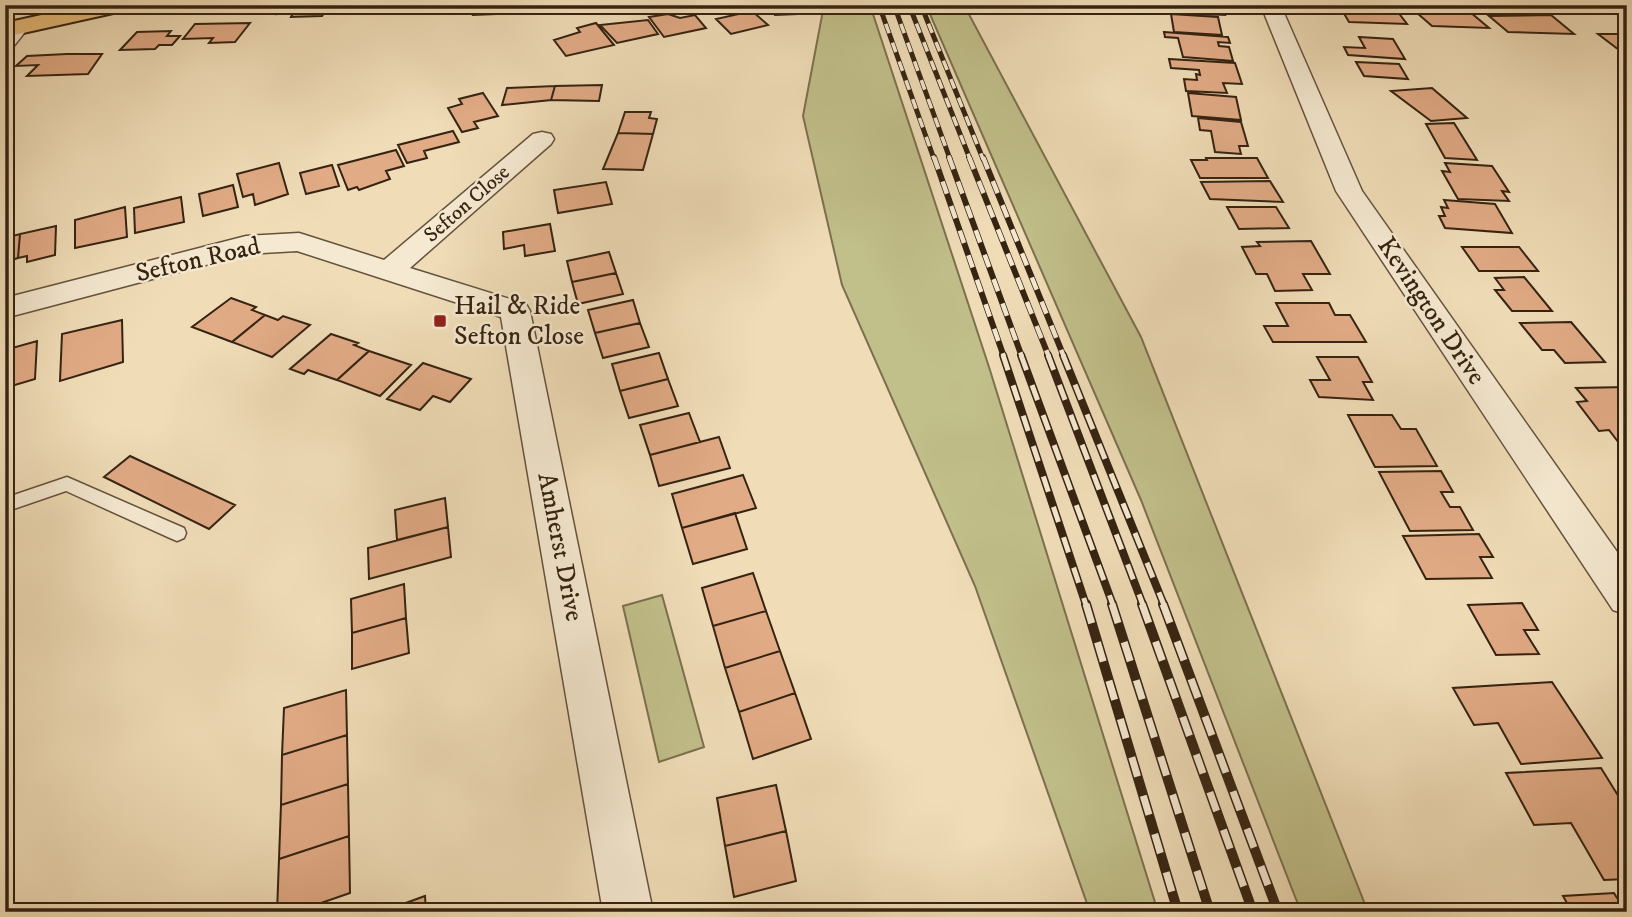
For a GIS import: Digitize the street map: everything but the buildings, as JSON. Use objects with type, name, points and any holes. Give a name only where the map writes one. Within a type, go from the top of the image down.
[{"type":"main road","points":[[10,33],[118,5]]},
{"type":"street","points":[[581,5],[592,5]]},
{"type":"street","name":"Kevington Drive","points":[[1275,5],[1274,13],[1349,191],[1627,598]]},
{"type":"street","name":"Sefton Close","points":[[391,269],[542,139]]},
{"type":"street","name":"Sefton Road","points":[[5,308],[246,245],[299,242],[391,269]]},
{"type":"street","name":"Amherst Drive","points":[[391,269],[515,311],[628,912]]},
{"type":"lane","points":[[5,505],[67,484],[177,534]]},
{"type":"shaded area","points":[[824,5],[870,5],[989,367],[1158,912],[1090,912],[975,586],[842,285],[803,116]]},
{"type":"shaded area","points":[[926,5],[964,5],[1141,337],[1368,912],[1301,912],[1141,500]]},
{"type":"shaded area","points":[[662,595],[704,747],[659,762],[623,606]]},
{"type":"railway","points":[[879,5],[934,159]]},
{"type":"railway","points":[[894,5],[950,159]]},
{"type":"railway","points":[[909,5],[970,159]]},
{"type":"railway","points":[[921,5],[983,159]]},
{"type":"railway","points":[[934,157],[1004,357]]},
{"type":"railway","points":[[949,157],[1022,357]]},
{"type":"railway","points":[[969,157],[1049,357]]},
{"type":"railway","points":[[983,157],[1064,357]]},
{"type":"railway","points":[[1003,355],[1086,605]]},
{"type":"railway","points":[[1021,355],[1113,605]]},
{"type":"railway","points":[[1048,355],[1143,605]]},
{"type":"railway","points":[[1063,355],[1164,605]]},
{"type":"railway","points":[[1086,604],[1178,912]]},
{"type":"railway","points":[[1112,604],[1210,912]]},
{"type":"railway","points":[[1142,604],[1253,912]]},
{"type":"railway","points":[[1163,604],[1278,912]]},
{"type":"place","name":"Hail & Ride Sefton Close","points":[[440,321]]}]
